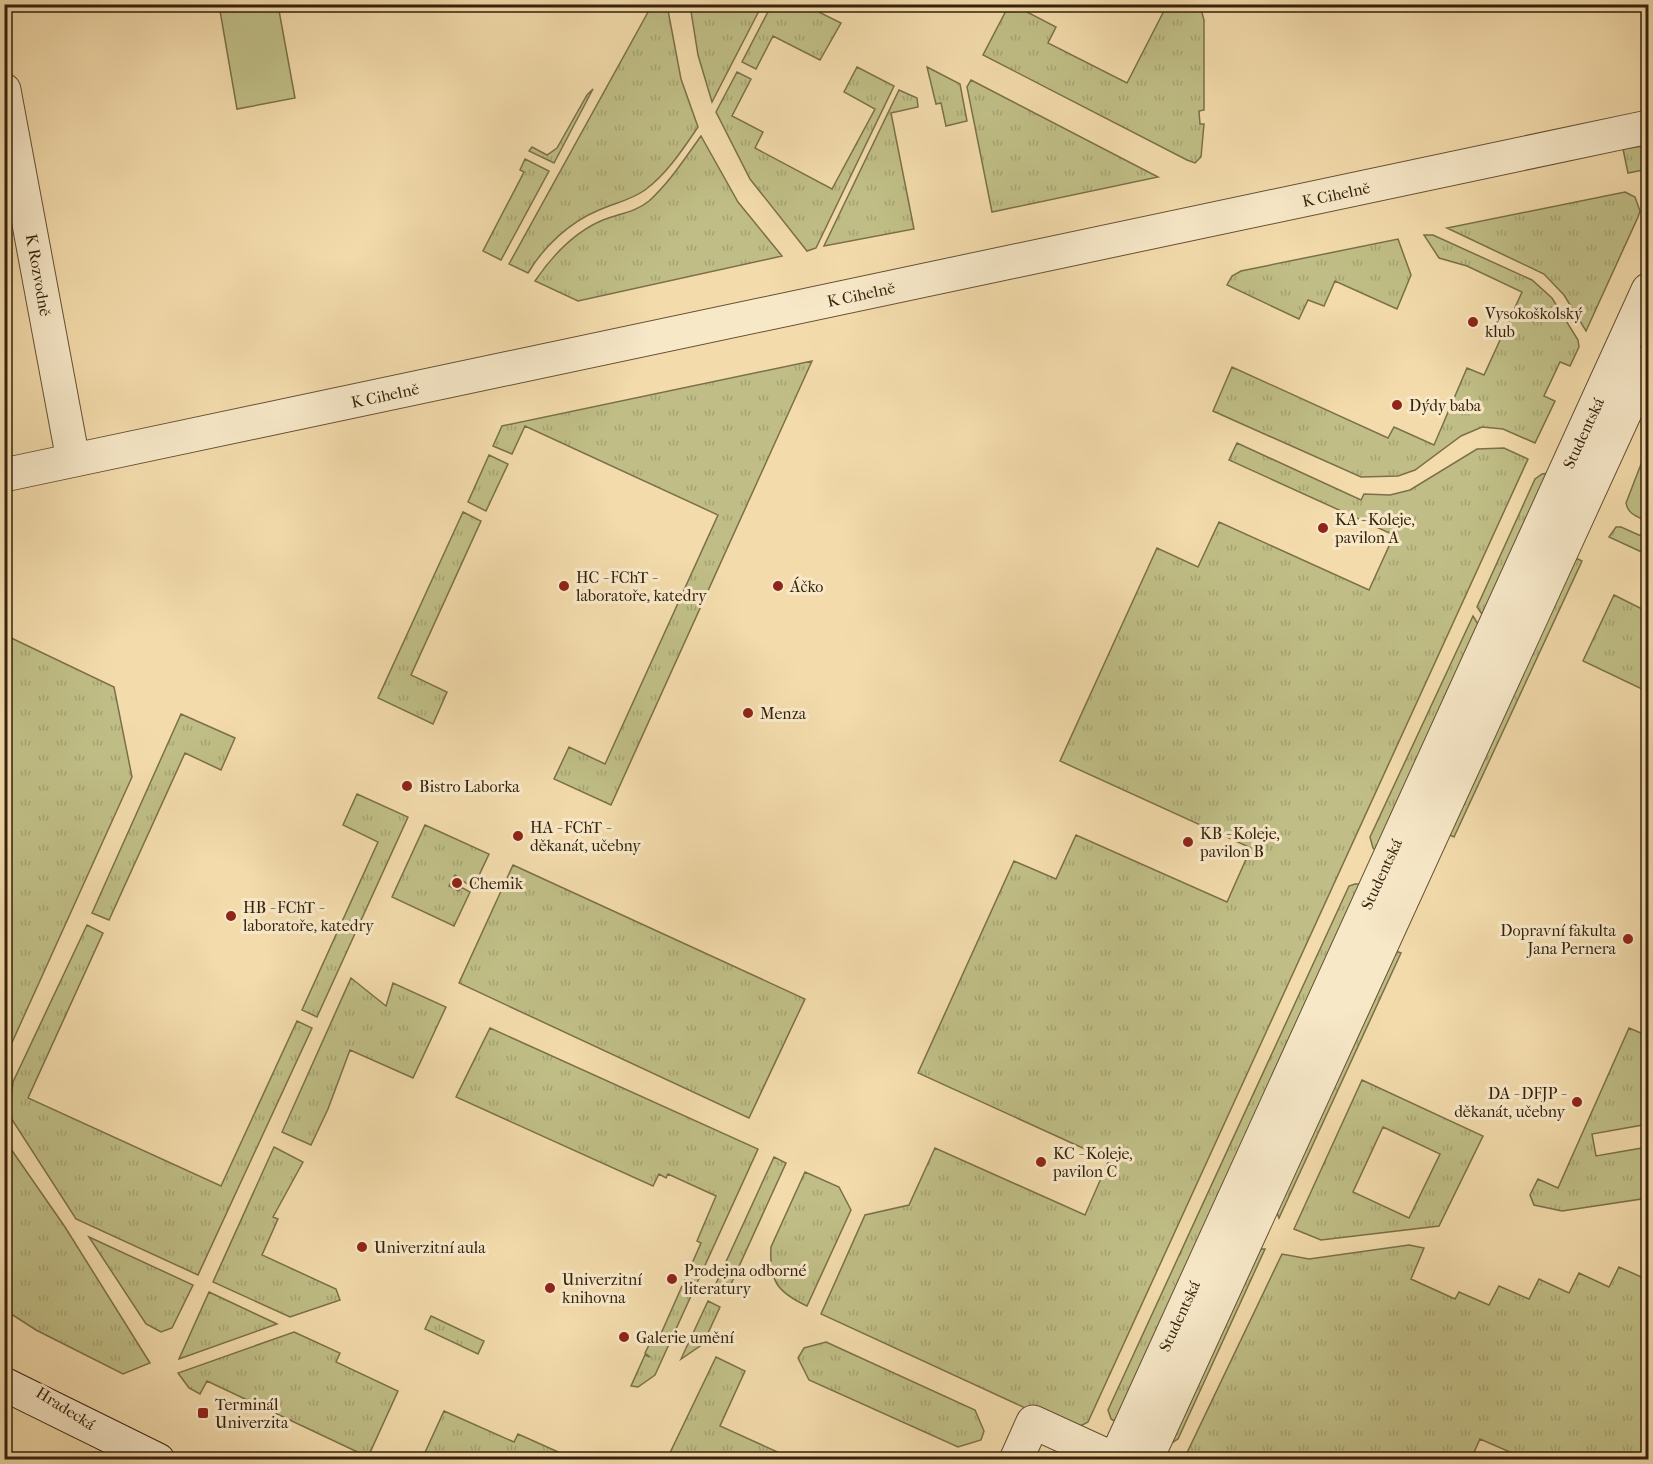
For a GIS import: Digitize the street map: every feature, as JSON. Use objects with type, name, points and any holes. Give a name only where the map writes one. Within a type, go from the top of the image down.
[{"type":"street","name":"K Rozvodně","points":[[4,90],[73,460]]},
{"type":"street","name":"K Cihelně","points":[[4,475],[1577,144],[1648,127]]},
{"type":"street","points":[[1577,144],[1619,138],[1648,139]]},
{"type":"street","name":"Studentská","points":[[1115,1459],[1648,290]]},
{"type":"street","name":"Studentská","points":[[1146,1460],[1648,362]]},
{"type":"street","name":"Hradecká","points":[[4,1366],[63,1409],[144,1453]]},
{"type":"street","name":"Hradecká","points":[[4,1384],[144,1453]]},
{"type":"street","points":[[1016,1460],[1033,1422],[1115,1459]]},
{"type":"green space","points":[[772,4],[805,5],[841,23],[820,60],[773,36],[756,69],[742,62]]},
{"type":"green space","points":[[219,5],[278,5],[295,98],[237,109]]},
{"type":"green space","points":[[652,5],[667,5],[681,79],[698,127],[667,169],[645,190],[629,199],[588,215],[568,228],[542,253],[528,273],[509,264]]},
{"type":"green space","points":[[690,5],[762,5],[712,102],[698,55]]},
{"type":"green space","points":[[1009,5],[1028,5],[1025,11],[1056,27],[1048,43],[1127,83],[1167,5],[1200,5],[1204,20],[1204,110],[1199,111],[1200,124],[1204,124],[1201,157],[1195,163],[1187,160],[983,55]]},
{"type":"green space","points":[[857,67],[894,86],[816,248],[807,251],[750,179],[716,112],[737,72],[751,79],[732,116],[763,132],[755,148],[832,189],[875,109],[844,92]]},
{"type":"green space","points":[[927,67],[960,84],[967,121],[946,126],[941,103],[936,104]]},
{"type":"green space","points":[[971,80],[1158,177],[992,212],[967,87]]},
{"type":"green space","points":[[593,89],[554,163],[529,151],[532,147],[547,155],[557,148],[587,95]]},
{"type":"green space","points":[[899,90],[917,98],[918,107],[891,113],[914,229],[824,246]]},
{"type":"green space","points":[[701,136],[738,202],[782,256],[578,301],[535,281],[556,254],[573,238],[592,225],[638,208],[649,201],[670,178]]},
{"type":"green space","points":[[1648,147],[1648,169],[1628,173],[1623,149]]},
{"type":"green space","points":[[525,159],[549,171],[501,260],[483,251],[524,172],[520,170]]},
{"type":"green space","points":[[1625,192],[1635,197],[1640,211],[1586,331],[1564,295],[1544,274],[1447,228]]},
{"type":"green space","points":[[1424,235],[1433,235],[1532,280],[1552,298],[1578,340],[1579,347],[1570,366],[1560,362],[1544,396],[1555,401],[1535,443],[1503,429],[1482,427],[1461,436],[1415,470],[1398,476],[1361,477],[1213,411],[1232,367],[1388,438],[1394,427],[1434,445],[1467,368],[1484,375],[1522,292],[1467,266],[1439,258]]},
{"type":"green space","points":[[1398,239],[1411,275],[1397,309],[1335,281],[1324,306],[1308,300],[1299,319],[1227,285],[1232,276],[1241,271]]},
{"type":"green space","points":[[812,361],[611,805],[554,779],[569,747],[605,764],[718,515],[525,426],[512,454],[493,446],[502,426]]},
{"type":"green space","points":[[1237,443],[1361,500],[1364,494],[1390,495],[1410,490],[1477,449],[1504,448],[1528,459],[1088,1422],[1073,1430],[821,1314],[865,1215],[909,1205],[935,1148],[1085,1215],[1109,1160],[918,1073],[1014,861],[1056,879],[1076,835],[1227,902],[1251,848],[1060,761],[1157,548],[1198,567],[1219,522],[1369,590],[1394,535],[1229,460]]},
{"type":"green space","points":[[1648,446],[1648,522],[1631,513],[1626,503]]},
{"type":"green space","points":[[489,455],[508,464],[486,511],[468,502]]},
{"type":"green space","points":[[1550,473],[1486,620],[1477,607],[1535,479],[1542,474]]},
{"type":"green space","points":[[463,512],[481,521],[411,675],[447,692],[433,724],[378,698]]},
{"type":"green space","points":[[1616,527],[1648,539],[1648,555],[1609,537]]},
{"type":"green space","points":[[1578,559],[1582,561],[1454,837],[1443,832],[1573,561]]},
{"type":"green space","points":[[1614,595],[1648,612],[1648,681],[1644,690],[1583,661]]},
{"type":"green space","points":[[1473,616],[1481,629],[1378,852],[1373,848],[1370,837]]},
{"type":"green space","points":[[5,635],[114,687],[132,777],[5,1058]]},
{"type":"green space","points":[[181,714],[235,738],[221,770],[185,753],[109,920],[92,913]]},
{"type":"green space","points":[[357,794],[408,817],[317,1017],[302,1010],[378,842],[343,825]]},
{"type":"green space","points":[[425,825],[489,854],[473,888],[455,875],[449,886],[459,891],[461,887],[470,892],[454,926],[392,897]]},
{"type":"green space","points":[[513,865],[805,999],[749,1118],[459,983]]},
{"type":"green space","points":[[1361,884],[1118,1423],[1111,1419],[1108,1410],[1349,886]]},
{"type":"green space","points":[[87,925],[103,933],[28,1098],[221,1186],[297,1021],[312,1028],[198,1275],[76,1219],[11,1118],[13,1082]]},
{"type":"green space","points":[[1390,949],[1401,953],[1279,1218],[1276,1210]]},
{"type":"green space","points":[[351,978],[386,1006],[393,983],[446,1007],[413,1078],[350,1050],[328,1109],[311,1145],[282,1132]]},
{"type":"green space","points":[[490,1028],[758,1149],[655,1375],[638,1387],[631,1386],[645,1355],[650,1357],[645,1353],[650,1343],[656,1345],[701,1243],[697,1241],[716,1196],[668,1174],[666,1178],[659,1174],[653,1186],[456,1097]]},
{"type":"green space","points":[[1629,1028],[1648,1036],[1648,1124],[1592,1134],[1596,1156],[1648,1147],[1648,1198],[1562,1211],[1534,1205],[1530,1195],[1538,1179],[1558,1188]]},
{"type":"green space","points":[[1362,1080],[1483,1136],[1439,1226],[1321,1240],[1294,1229]],"holes":[[[1383,1127],[1440,1154],[1409,1218],[1353,1192]]]},
{"type":"green space","points":[[4,1139],[65,1227],[150,1363],[123,1374],[36,1330],[5,1310]]},
{"type":"green space","points":[[274,1147],[303,1162],[273,1217],[278,1219],[262,1255],[336,1289],[340,1300],[290,1317],[213,1282]]},
{"type":"green space","points":[[774,1157],[786,1163],[726,1295],[713,1290]]},
{"type":"green space","points":[[805,1172],[839,1187],[851,1210],[807,1306],[788,1296],[777,1284],[771,1259],[771,1247]]},
{"type":"green space","points":[[89,1237],[193,1285],[172,1328],[161,1332],[146,1324]]},
{"type":"green space","points":[[1409,1245],[1424,1248],[1411,1279],[1455,1299],[1459,1292],[1489,1305],[1499,1286],[1529,1299],[1539,1279],[1569,1293],[1579,1273],[1609,1287],[1619,1267],[1648,1280],[1648,1456],[1639,1460],[1526,1459],[1480,1439],[1471,1459],[1460,1459],[1450,1454],[1447,1460],[1184,1459],[1282,1254],[1309,1259]]},
{"type":"green space","points":[[1265,1249],[1178,1439],[1170,1444],[1254,1252]]},
{"type":"green space","points":[[209,1292],[277,1324],[179,1359]]},
{"type":"green space","points":[[708,1301],[720,1307],[703,1344],[681,1359]]},
{"type":"green space","points":[[431,1316],[484,1341],[478,1354],[425,1329]]},
{"type":"green space","points":[[294,1332],[340,1353],[336,1362],[398,1391],[368,1457],[207,1381],[200,1394],[189,1388],[178,1373]]},
{"type":"green space","points":[[826,1342],[975,1410],[984,1431],[981,1440],[958,1447],[809,1380],[798,1358],[804,1348]]},
{"type":"green space","points":[[716,1357],[745,1371],[720,1426],[793,1459],[667,1459]]},
{"type":"green space","points":[[444,1411],[514,1442],[518,1434],[574,1459],[422,1459]]},
{"type":"place","name":"Vysokoškolský klub","points":[[1473,322]]},
{"type":"place","name":"Dýdy baba","points":[[1397,405]]},
{"type":"place","name":"KA - Koleje, pavilon A","points":[[1323,528]]},
{"type":"place","name":"HC - FChT - laboratoře, katedry","points":[[564,586]]},
{"type":"place","name":"Áčko","points":[[778,586]]},
{"type":"place","name":"Menza","points":[[748,713]]},
{"type":"place","name":"Bistro Laborka","points":[[407,786]]},
{"type":"place","name":"HA - FChT - děkanát, učebny","points":[[518,836]]},
{"type":"place","name":"KB - Koleje, pavilon B","points":[[1188,842]]},
{"type":"place","name":"Chemik","points":[[457,883]]},
{"type":"place","name":"HB - FChT - laboratoře, katedry","points":[[231,916]]},
{"type":"place","name":"Dopravní fakulta Jana Pernera","points":[[1628,939]]},
{"type":"place","name":"DA - DFJP - děkanát, učebny","points":[[1577,1102]]},
{"type":"place","name":"KC - Koleje, pavilon C","points":[[1041,1162]]},
{"type":"place","name":"Univerzitní aula","points":[[362,1247]]},
{"type":"place","name":"Prodejna odborné literatury","points":[[672,1279]]},
{"type":"place","name":"Univerzitní knihovna","points":[[550,1288]]},
{"type":"place","name":"Galerie umění","points":[[624,1337]]},
{"type":"place","name":"Terminál Univerzita","points":[[203,1413]]}]
